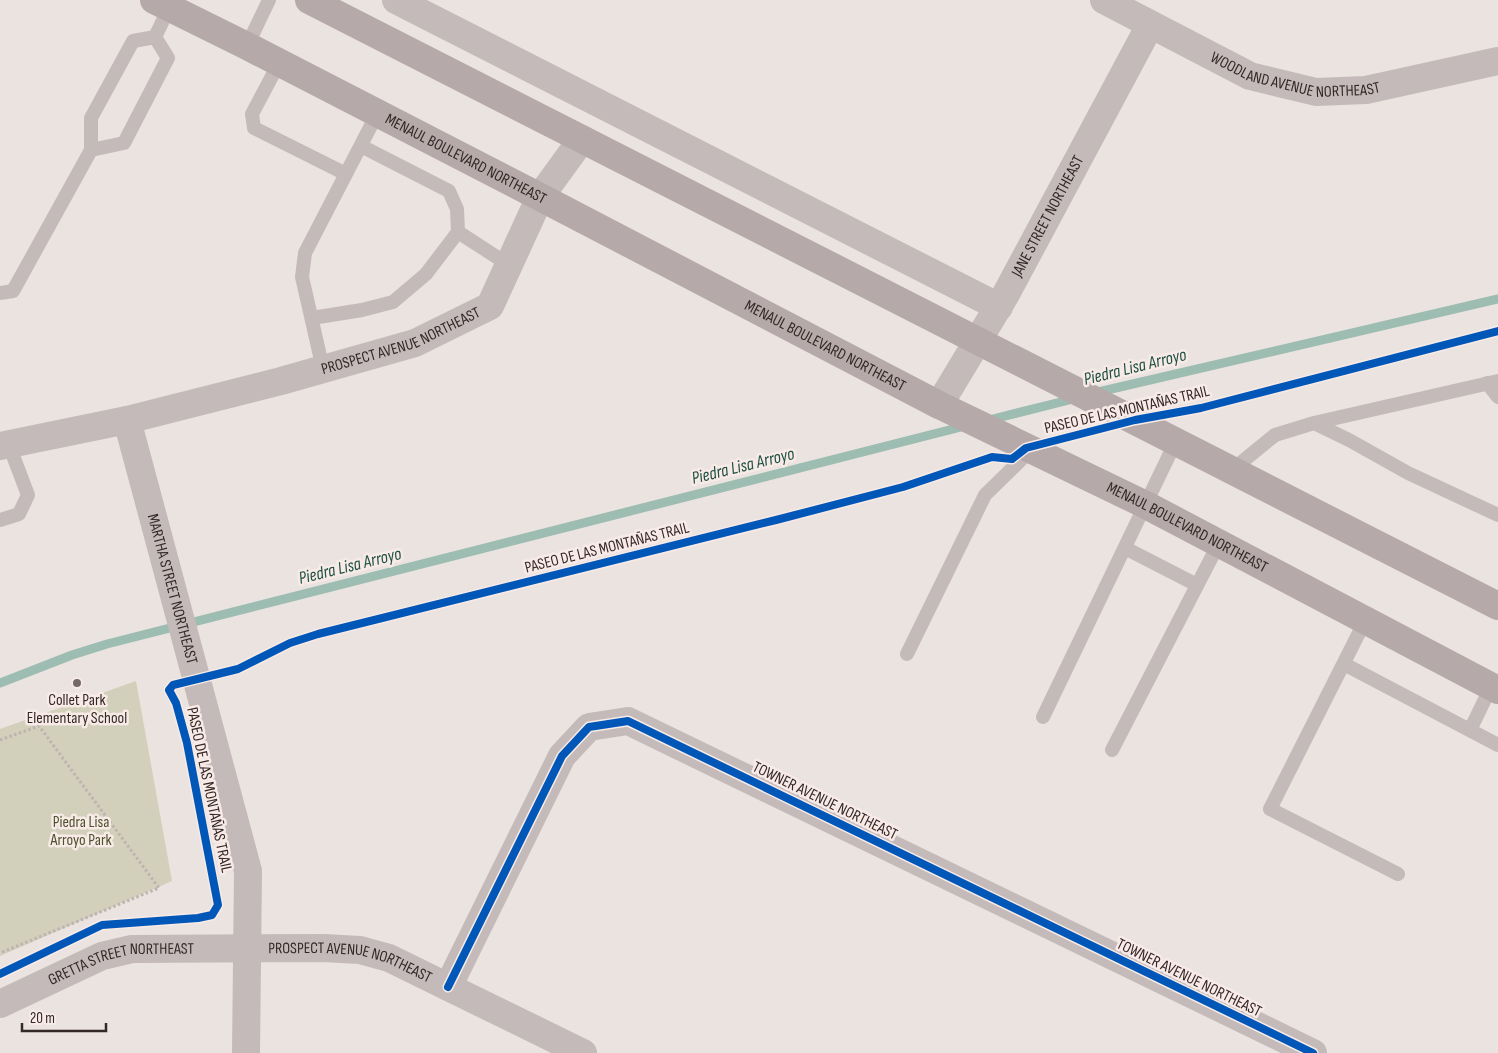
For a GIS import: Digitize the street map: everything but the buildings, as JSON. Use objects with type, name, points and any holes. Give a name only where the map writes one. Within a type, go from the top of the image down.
[{"type":"main road","points":[[309,0],[1498,606]]},
{"type":"main road","name":"MENAUL BOULEVARD NORTHEAST","points":[[161,4],[247,46],[540,197],[939,405],[1146,505],[1494,689]]},
{"type":"street","points":[[396,0],[999,306]]},
{"type":"street","name":"WOODLAND AVENUE NORTHEAST","points":[[1104,0],[1250,76],[1316,92],[1366,90],[1498,61]]},
{"type":"street","name":"JANE STREET NORTHEAST","points":[[939,405],[999,306],[1150,24]]},
{"type":"street","name":"PROSPECT AVENUE NORTHEAST","points":[[5,446],[127,420],[415,343],[490,306],[540,197],[582,139]]},
{"type":"street","name":"MARTHA STREET NORTHEAST","points":[[127,420],[248,871],[246,1053]]},
{"type":"street","name":"TOWNER AVENUE NORTHEAST","points":[[448,987],[562,756],[590,727],[628,721],[1313,1053]]},
{"type":"street","name":"PROSPECT AVENUE NORTHEAST","points":[[248,950],[324,948],[360,950],[389,958],[583,1053]]},
{"type":"street","name":"GRETTA STREET NORTHEAST","points":[[0,1004],[102,956],[117,952],[132,949],[248,950]]},
{"type":"lane","points":[[247,46],[269,0]]},
{"type":"lane","points":[[91,150],[124,142],[168,58],[154,37],[161,4]]},
{"type":"lane","points":[[0,293],[13,291],[91,150],[91,118],[133,40],[154,37]]},
{"type":"lane","points":[[278,63],[252,114],[254,128],[346,174]]},
{"type":"lane","points":[[323,369],[302,277],[305,253],[377,114]]},
{"type":"lane","points":[[312,318],[362,310],[393,302],[426,274],[458,232],[457,209],[448,191],[361,146]]},
{"type":"lane","points":[[458,232],[509,265]]},
{"type":"lane","points":[[1232,470],[1275,435],[1314,423],[1492,382],[1498,397]]},
{"type":"lane","points":[[1314,423],[1349,440],[1408,474],[1498,516]]},
{"type":"lane","points":[[1043,717],[1176,442]]},
{"type":"lane","points":[[0,520],[20,514],[28,494],[5,446]]},
{"type":"lane","points":[[907,654],[985,495],[1025,447]]},
{"type":"lane","points":[[1112,750],[1219,543]]},
{"type":"lane","points":[[1126,548],[1197,585]]},
{"type":"lane","points":[[1365,621],[1270,809],[1398,874]]},
{"type":"lane","points":[[1344,664],[1498,745]]},
{"type":"lane","points":[[1470,730],[1494,689]]},
{"type":"path","points":[[0,740],[39,726],[159,888],[0,953]]},
{"type":"green space","name":"Piedra Lisa Arroyo Park","points":[[136,681],[172,881],[0,956],[0,729]]},
{"type":"waterway","name":"Piedra Lisa Arroyo","points":[[1094,393],[1498,299]]},
{"type":"waterway","name":"Piedra Lisa Arroyo","points":[[985,421],[1077,398]]},
{"type":"waterway","name":"Piedra Lisa Arroyo","points":[[0,683],[72,655],[107,644],[965,426]]},
{"type":"cycle path","name":"PASEO DE LAS MONTAÑAS TRAIL","points":[[0,974],[102,925],[198,918],[212,915],[218,905],[187,743],[176,703],[169,690],[173,685],[238,669],[290,643],[318,634],[903,487],[992,457],[1012,459],[1026,448],[1135,420],[1201,408],[1498,331]]},
{"type":"cycle path","points":[[448,987],[562,756],[589,727],[628,721],[1313,1053]]},
{"type":"place","name":"Collet Park Elementary School","points":[[77,683]]}]
